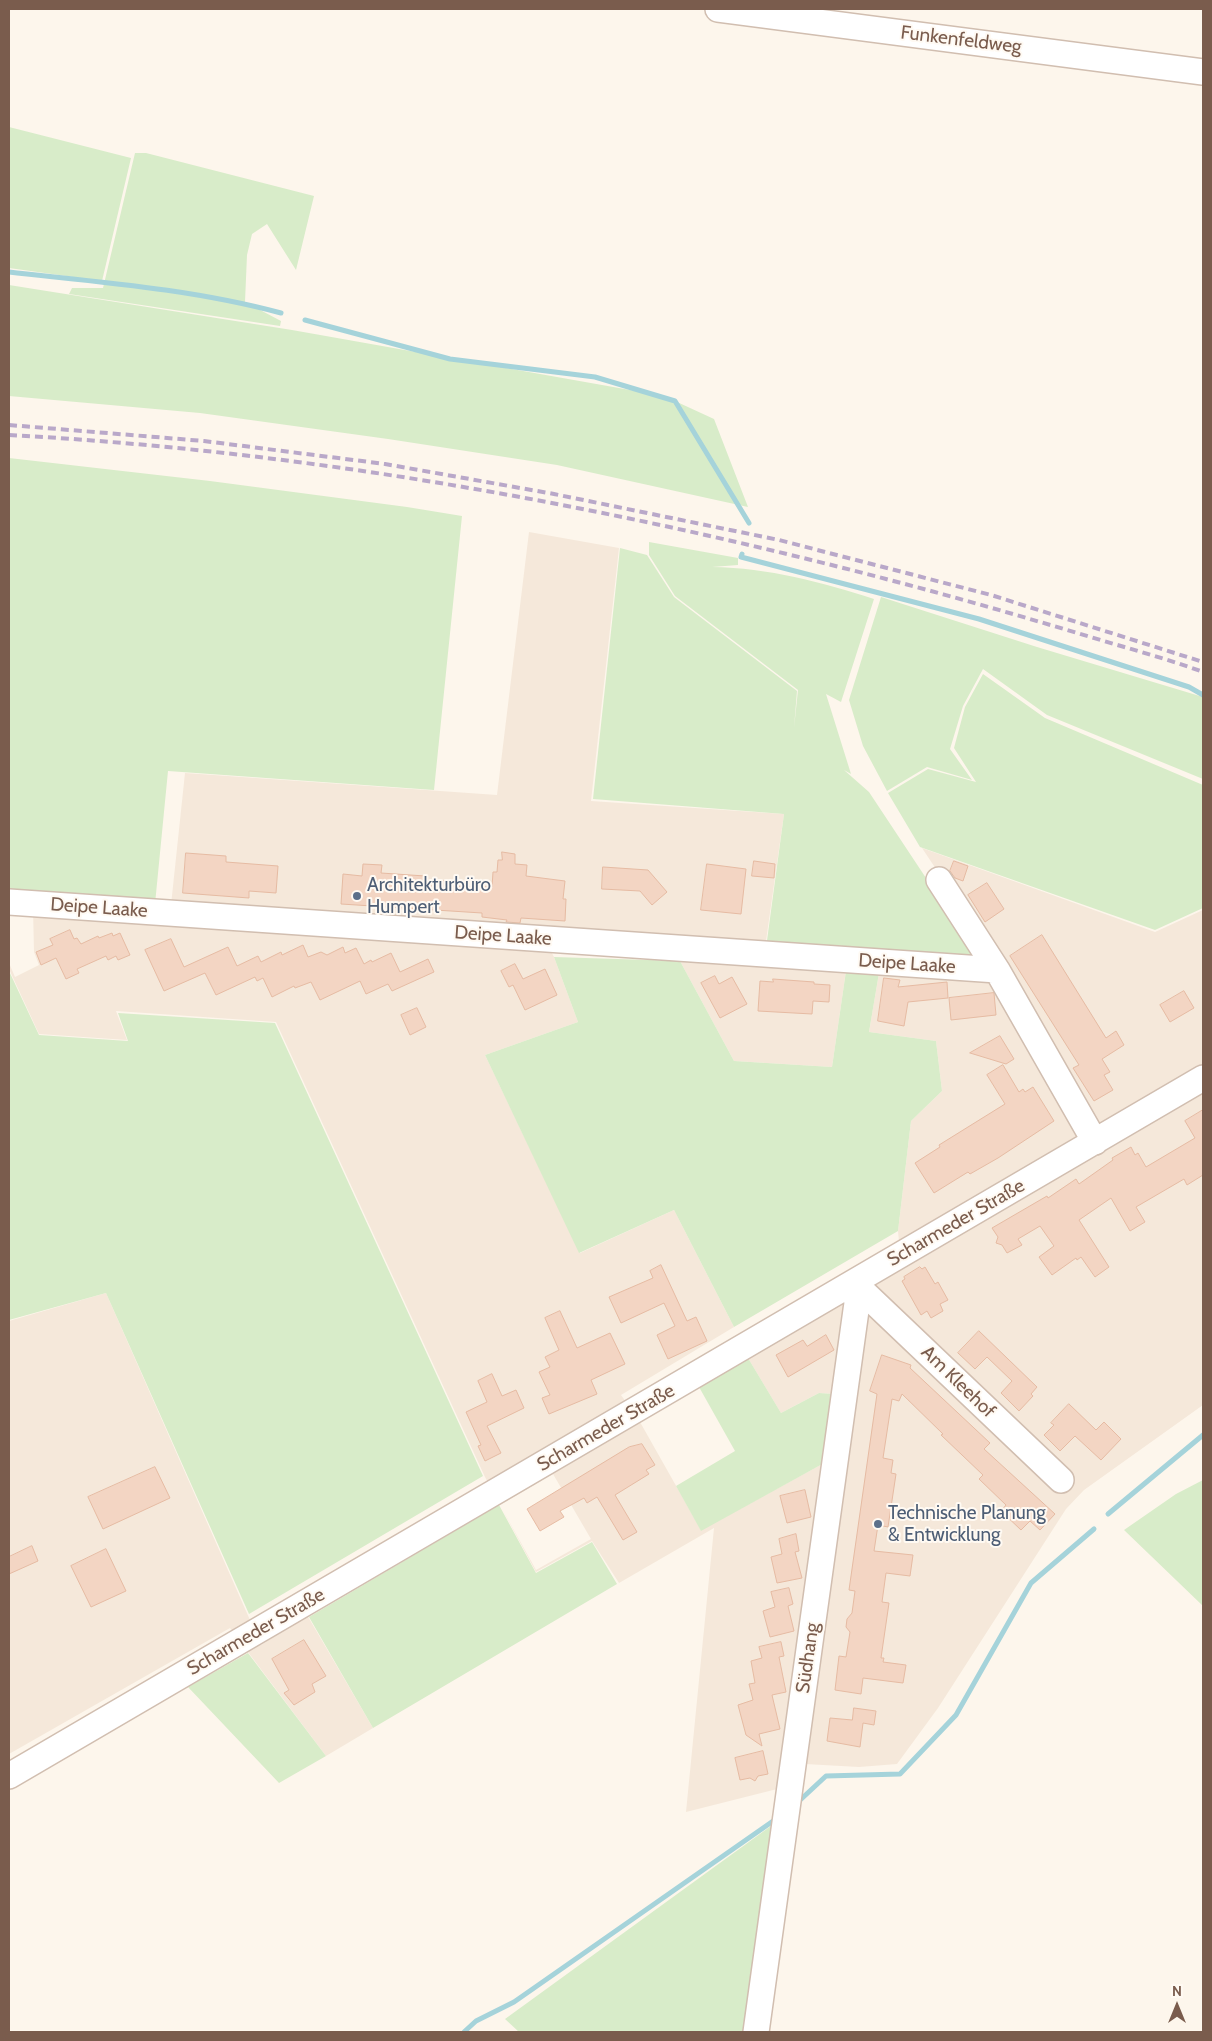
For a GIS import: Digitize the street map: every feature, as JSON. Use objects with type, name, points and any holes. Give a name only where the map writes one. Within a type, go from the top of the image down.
[{"type":"street","name":"Funkenfeldweg","points":[[718,9],[1203,72]]},
{"type":"street","name":"Deipe Laake","points":[[939,880],[997,970],[1095,1142]]},
{"type":"street","name":"Deipe Laake","points":[[9,902],[997,970]]},
{"type":"street","name":"Scharmeder Straße","points":[[9,1776],[1203,1078]]},
{"type":"street","name":"Am Kleehof","points":[[854,1283],[1061,1480]]},
{"type":"street","name":"Südhang","points":[[756,2032],[857,1303],[854,1283]]},
{"type":"shaded area","points":[[529,532],[619,548],[591,801],[784,814],[765,948],[542,934],[554,957],[578,1022],[485,1055],[580,1253],[674,1210],[734,1327],[621,1395],[640,1422],[701,1530],[826,1462],[834,1394],[819,1393],[781,1413],[748,1358],[901,1264],[898,1231],[911,1121],[942,1091],[936,1041],[869,1032],[879,973],[846,971],[832,1067],[734,1061],[680,961],[1006,974],[922,848],[1155,932],[1203,910],[1203,1405],[1084,1490],[1066,1509],[938,1708],[897,1764],[859,1767],[787,1763],[785,1787],[686,1812],[714,1528],[619,1583],[592,1541],[536,1572],[501,1507],[536,1570],[591,1539],[553,1474],[500,1505],[485,1477],[276,1022],[116,1011],[127,1040],[39,1034],[9,969],[9,963],[15,977],[39,965],[34,952],[33,908],[171,905],[185,773],[497,795]]},
{"type":"shaded area","points":[[106,1293],[261,1645],[307,1615],[373,1728],[326,1756],[230,1628],[9,1754],[9,1321]]},
{"type":"green space","points":[[9,127],[131,158],[102,281],[9,268]]},
{"type":"green space","points":[[135,153],[146,153],[314,196],[296,270],[267,224],[252,234],[247,255],[245,302],[281,321],[280,326],[69,294],[72,288],[103,288]]},
{"type":"green space","points":[[9,285],[292,330],[664,396],[714,419],[748,507],[557,465],[388,439],[200,413],[9,396]]},
{"type":"green space","points":[[9,458],[210,481],[462,516],[434,790],[168,771],[155,904],[9,893]]},
{"type":"green space","points":[[649,542],[738,558],[738,565],[712,567],[774,573],[834,587],[874,599],[841,702],[826,694],[851,774],[844,770],[869,792],[981,961],[766,948],[784,814],[593,799],[620,548],[647,555],[674,597],[797,691],[794,728],[798,690],[675,596],[649,555]]},
{"type":"green space","points":[[881,597],[1203,697],[1203,779],[1047,715],[983,669],[963,706],[950,749],[972,780],[927,767],[887,791],[863,746],[849,700]]},
{"type":"green space","points":[[983,674],[1045,718],[1203,785],[1203,908],[1155,930],[920,847],[888,793],[928,769],[976,782],[954,748],[965,707]]},
{"type":"green space","points":[[554,957],[680,961],[734,1061],[832,1067],[846,971],[879,973],[869,1032],[936,1041],[942,1091],[911,1121],[898,1231],[734,1327],[674,1210],[579,1253],[485,1055],[578,1022]]},
{"type":"green space","points":[[9,971],[39,1035],[128,1041],[118,1013],[275,1023],[483,1476],[249,1614],[106,1293],[9,1320]]},
{"type":"green space","points":[[748,1358],[781,1413],[819,1393],[834,1394],[826,1462],[701,1531],[676,1486],[735,1451],[699,1387]]},
{"type":"green space","points":[[1203,1480],[1203,1606],[1124,1530],[1176,1494]]},
{"type":"green space","points":[[499,1505],[536,1573],[592,1542],[617,1584],[373,1728],[309,1617]]},
{"type":"green space","points":[[248,1653],[326,1756],[279,1783],[188,1687]]},
{"type":"green space","points":[[775,1823],[744,2032],[519,2032],[505,2019]]},
{"type":"building","points":[[502,852],[515,854],[515,864],[527,865],[526,876],[565,881],[563,899],[566,899],[565,921],[521,918],[520,923],[506,922],[507,920],[482,917],[482,913],[341,904],[343,874],[362,876],[363,864],[382,865],[381,873],[425,876],[425,880],[452,881],[452,886],[492,887],[493,872],[497,872],[498,860],[502,860]]},
{"type":"building","points":[[186,853],[226,856],[226,862],[278,866],[276,893],[249,891],[249,898],[183,893]]},
{"type":"building","points":[[754,861],[775,864],[774,878],[752,876]]},
{"type":"building","points":[[954,861],[968,866],[963,881],[955,878],[950,871]]},
{"type":"building","points":[[707,864],[746,869],[741,914],[701,910]]},
{"type":"building","points":[[603,867],[648,870],[667,892],[652,905],[640,891],[602,889]]},
{"type":"building","points":[[987,883],[1004,909],[985,922],[968,895]]},
{"type":"building","points":[[70,930],[74,939],[77,938],[81,944],[98,936],[99,938],[112,933],[113,936],[120,933],[130,955],[118,960],[116,956],[108,960],[106,956],[77,969],[79,973],[66,979],[56,958],[41,965],[36,952],[53,945],[50,939]]},
{"type":"building","points":[[1042,935],[1106,1038],[1116,1031],[1124,1045],[1102,1059],[1110,1072],[1104,1075],[1113,1090],[1094,1101],[1073,1068],[1079,1065],[1010,956]]},
{"type":"building","points":[[171,939],[184,967],[228,947],[237,966],[258,956],[261,962],[281,952],[282,955],[303,945],[308,957],[321,952],[327,955],[343,947],[345,953],[356,948],[364,964],[391,953],[400,972],[428,959],[434,972],[392,991],[388,984],[366,994],[360,981],[320,1000],[311,982],[295,988],[294,986],[272,997],[263,978],[257,981],[255,977],[216,995],[205,973],[164,991],[145,950]]},
{"type":"building","points":[[515,964],[523,979],[545,969],[557,995],[525,1010],[513,985],[509,987],[501,971]]},
{"type":"building","points":[[715,976],[719,984],[732,977],[747,1004],[720,1018],[701,983]]},
{"type":"building","points":[[884,978],[900,980],[898,987],[947,982],[948,998],[908,1002],[904,1026],[878,1021]]},
{"type":"building","points":[[773,979],[830,985],[829,1002],[813,1001],[812,1014],[758,1011],[760,981],[773,982]]},
{"type":"building","points":[[1184,991],[1194,1008],[1170,1022],[1160,1005]]},
{"type":"building","points":[[994,993],[996,1015],[951,1020],[949,998]]},
{"type":"building","points":[[417,1008],[426,1027],[410,1035],[401,1015]]},
{"type":"building","points":[[1000,1036],[1014,1059],[1006,1064],[970,1053]]},
{"type":"building","points":[[1003,1065],[1019,1092],[1023,1089],[1025,1092],[1033,1087],[1054,1121],[998,1158],[970,1174],[968,1172],[934,1193],[915,1163],[940,1147],[939,1145],[1005,1104],[987,1075]]},
{"type":"building","points":[[1203,1110],[1203,1175],[1187,1185],[1184,1179],[1136,1207],[1145,1222],[1130,1231],[1111,1198],[1079,1220],[1109,1267],[1095,1277],[1081,1257],[1077,1260],[1076,1258],[1052,1275],[1039,1257],[1054,1246],[1040,1226],[1018,1239],[1022,1245],[1007,1253],[1002,1245],[996,1243],[998,1237],[992,1228],[1047,1196],[1048,1198],[1076,1179],[1079,1184],[1113,1160],[1112,1158],[1131,1147],[1135,1155],[1138,1153],[1146,1167],[1195,1138],[1185,1121]]},
{"type":"building","points":[[661,1265],[687,1321],[696,1317],[707,1341],[668,1359],[657,1335],[675,1326],[664,1303],[621,1323],[609,1297],[653,1278],[650,1271]]},
{"type":"building","points":[[920,1267],[922,1269],[925,1267],[935,1284],[938,1282],[948,1300],[940,1304],[943,1311],[931,1318],[927,1311],[921,1315],[902,1281],[905,1279],[904,1277]]},
{"type":"building","points":[[560,1311],[577,1348],[610,1333],[625,1364],[591,1380],[597,1394],[549,1414],[542,1398],[550,1395],[539,1372],[550,1367],[545,1357],[559,1350],[545,1318]]},
{"type":"building","points":[[979,1331],[1037,1387],[1031,1394],[1033,1396],[1019,1411],[1001,1393],[1012,1381],[987,1357],[975,1369],[958,1353]]},
{"type":"building","points":[[826,1335],[834,1350],[788,1377],[776,1355],[803,1340],[807,1346]]},
{"type":"building","points":[[882,1355],[911,1365],[910,1368],[990,1443],[984,1449],[1055,1514],[1040,1530],[1030,1521],[1021,1530],[1001,1511],[1006,1505],[979,1479],[983,1475],[941,1435],[943,1434],[902,1394],[899,1401],[892,1399],[883,1458],[893,1460],[891,1473],[896,1474],[888,1527],[878,1525],[874,1551],[913,1555],[910,1576],[886,1573],[882,1602],[889,1603],[881,1658],[884,1658],[883,1662],[906,1665],[903,1683],[863,1678],[861,1694],[835,1690],[839,1656],[846,1657],[850,1632],[846,1627],[847,1619],[852,1613],[855,1591],[849,1590],[877,1394],[870,1391]]},
{"type":"building","points":[[492,1374],[502,1396],[516,1390],[524,1408],[487,1426],[501,1453],[485,1461],[478,1446],[481,1445],[466,1412],[487,1402],[478,1381]]},
{"type":"building","points":[[1069,1404],[1096,1430],[1104,1422],[1121,1439],[1101,1460],[1075,1436],[1060,1451],[1044,1435],[1054,1425],[1051,1423]]},
{"type":"building","points":[[642,1444],[655,1465],[646,1470],[649,1474],[615,1495],[637,1532],[623,1540],[597,1497],[587,1503],[584,1498],[560,1511],[564,1517],[540,1531],[527,1509],[629,1447]]},
{"type":"building","points":[[155,1467],[170,1498],[103,1529],[88,1497]]},
{"type":"building","points":[[805,1490],[811,1517],[787,1523],[780,1496]]},
{"type":"building","points":[[796,1534],[799,1551],[795,1552],[802,1578],[777,1583],[771,1557],[782,1554],[779,1539]]},
{"type":"building","points":[[32,1546],[38,1561],[9,1574],[9,1557]]},
{"type":"building","points":[[106,1549],[126,1591],[91,1607],[71,1566]]},
{"type":"building","points":[[789,1588],[793,1604],[788,1606],[794,1631],[770,1637],[763,1611],[775,1607],[771,1592]]},
{"type":"building","points":[[304,1640],[326,1676],[312,1684],[315,1692],[294,1705],[284,1693],[289,1690],[272,1659]]},
{"type":"building","points":[[781,1642],[784,1656],[779,1657],[786,1692],[772,1695],[780,1729],[759,1734],[762,1746],[746,1735],[738,1705],[753,1700],[749,1684],[755,1683],[751,1661],[762,1658],[759,1647]]},
{"type":"building","points":[[854,1708],[876,1711],[874,1725],[863,1723],[860,1747],[827,1741],[830,1718],[852,1720]]},
{"type":"building","points":[[763,1751],[768,1774],[758,1776],[755,1781],[750,1778],[740,1780],[735,1758]]},
{"type":"waterway","points":[[9,272],[180,292],[281,313]]},
{"type":"waterway","points":[[305,320],[450,359],[595,377],[675,401],[749,523]]},
{"type":"waterway","points":[[742,554],[741,557],[979,619],[1189,687],[1203,695]]},
{"type":"waterway","points":[[1108,1514],[1203,1435]]},
{"type":"waterway","points":[[798,1802],[826,1776],[900,1774],[956,1715],[1031,1583],[1094,1529]]},
{"type":"waterway","points":[[464,2032],[476,2021],[514,2002],[776,1819]]},
{"type":"railway","points":[[9,425],[204,441],[385,464],[554,494],[779,540],[991,595],[1203,662]]},
{"type":"railway","points":[[9,435],[120,443],[341,468],[561,505],[670,527],[886,579],[968,601],[1203,672]]},
{"type":"place","name":"Architekturbüro Humpert","points":[[357,896]]},
{"type":"place","name":"Technische Planung & Entwicklung","points":[[878,1524]]}]
